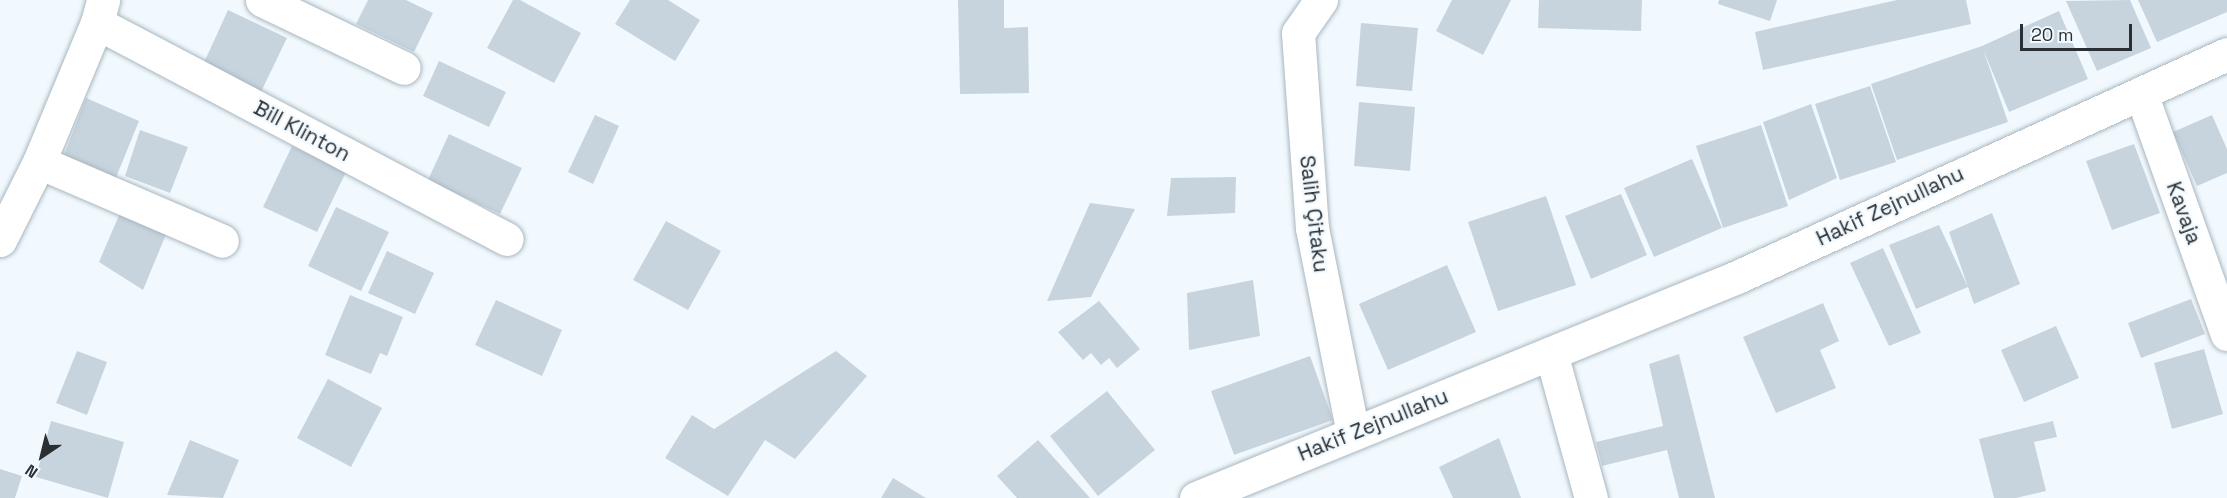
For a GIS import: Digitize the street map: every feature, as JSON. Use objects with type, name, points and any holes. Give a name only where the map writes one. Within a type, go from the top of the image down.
[{"type":"street","points":[[262,0],[404,68]]},
{"type":"street","name":"Salih Çitaku","points":[[1321,0],[1298,33],[1312,228],[1353,433]]},
{"type":"street","name":"Bill Klinton","points":[[0,240],[39,162],[100,12],[507,239]]},
{"type":"street","name":"Hakif Zejnullahu","points":[[1196,498],[1737,277],[1930,186],[2227,54]]},
{"type":"street","name":"Kavaja","points":[[2141,93],[2227,334]]},
{"type":"street","points":[[39,162],[222,241]]},
{"type":"street","points":[[1551,353],[1591,498]]},
{"type":"building","points":[[368,0],[406,0],[433,13],[414,52],[356,24]]},
{"type":"building","points":[[513,0],[520,0],[581,33],[554,83],[487,48]]},
{"type":"building","points":[[630,0],[668,0],[700,20],[675,61],[615,24]]},
{"type":"building","points":[[958,0],[1004,0],[1004,28],[1028,27],[1029,93],[960,94]]},
{"type":"building","points":[[1452,0],[1511,0],[1483,55],[1436,31]]},
{"type":"building","points":[[1539,0],[1642,0],[1641,31],[1538,28]]},
{"type":"building","points":[[1719,0],[1777,0],[1770,21],[1718,4]]},
{"type":"building","points":[[1897,0],[1966,0],[1971,24],[1763,70],[1755,32]]},
{"type":"building","points":[[2130,0],[2151,48],[2097,71],[2066,1]]},
{"type":"building","points":[[2138,0],[2227,0],[2227,12],[2157,42]]},
{"type":"building","points":[[228,10],[287,38],[260,94],[202,67]]},
{"type":"building","points":[[2059,11],[2088,79],[2009,112],[1983,49],[2008,122],[1897,160],[1871,84],[1982,46]]},
{"type":"building","points":[[1361,23],[1418,28],[1412,91],[1356,86]]},
{"type":"building","points":[[439,61],[506,92],[489,127],[423,96]]},
{"type":"building","points":[[1870,86],[1896,162],[1840,180],[1815,104]]},
{"type":"building","points":[[86,98],[139,121],[115,180],[63,158]]},
{"type":"building","points":[[1359,102],[1415,107],[1410,171],[1354,166]]},
{"type":"building","points":[[1811,104],[1837,178],[1789,200],[1763,122]]},
{"type":"building","points":[[595,115],[619,126],[593,184],[568,172]]},
{"type":"building","points":[[2212,115],[2227,149],[2227,173],[2197,186],[2173,132]]},
{"type":"building","points":[[1761,125],[1788,206],[1723,228],[1696,146]]},
{"type":"building","points":[[140,130],[188,147],[170,193],[125,176]]},
{"type":"building","points":[[449,134],[522,168],[500,214],[428,180]]},
{"type":"building","points":[[2134,144],[2160,213],[2112,230],[2086,161]]},
{"type":"building","points":[[292,146],[346,172],[317,232],[263,207]]},
{"type":"building","points":[[1692,159],[1722,228],[1654,257],[1624,188]]},
{"type":"building","points":[[1236,177],[1235,213],[1167,216],[1171,178]]},
{"type":"building","points":[[1621,194],[1647,255],[1591,279],[1565,216]]},
{"type":"building","points":[[1546,196],[1576,285],[1498,311],[1468,222]]},
{"type":"building","points":[[1090,203],[1135,209],[1091,297],[1047,301]]},
{"type":"building","points":[[336,207],[389,232],[361,291],[308,266]]},
{"type":"building","points":[[120,213],[167,232],[143,290],[99,262]]},
{"type":"building","points":[[1992,213],[2020,284],[1974,304],[1949,232]]},
{"type":"building","points":[[666,221],[721,251],[688,310],[633,280]]},
{"type":"building","points":[[1939,225],[1968,287],[1916,309],[1889,245]]},
{"type":"building","points":[[1883,248],[1921,333],[1889,346],[1850,263]]},
{"type":"building","points":[[387,251],[434,273],[415,314],[368,293]]},
{"type":"building","points":[[1447,265],[1476,332],[1388,370],[1359,304]]},
{"type":"building","points":[[1253,280],[1260,336],[1189,350],[1187,293]]},
{"type":"building","points":[[350,295],[403,317],[387,356],[380,353],[371,374],[325,355]]},
{"type":"building","points":[[2191,299],[2205,334],[2141,358],[2128,323]]},
{"type":"building","points":[[496,300],[562,330],[542,376],[475,345]]},
{"type":"building","points":[[1099,301],[1140,349],[1117,368],[1109,358],[1101,365],[1091,353],[1083,360],[1058,332]]},
{"type":"building","points":[[1823,303],[1839,341],[1820,350],[1836,388],[1776,413],[1743,337]]},
{"type":"building","points":[[2056,326],[2079,378],[2024,402],[2001,350]]},
{"type":"building","points":[[2204,349],[2223,414],[2172,429],[2154,363]]},
{"type":"building","points":[[77,351],[107,362],[87,415],[56,403]]},
{"type":"building","points":[[836,351],[867,376],[795,459],[765,440],[728,496],[665,458],[692,415],[714,429]]},
{"type":"building","points":[[1679,354],[1715,498],[1679,498],[1667,450],[1602,466],[1596,442],[1663,426],[1649,364]]},
{"type":"building","points":[[1310,356],[1333,420],[1234,455],[1211,391]]},
{"type":"building","points":[[328,379],[382,408],[351,467],[297,438]]},
{"type":"building","points":[[1107,391],[1155,450],[1098,496],[1050,436]]},
{"type":"building","points":[[51,421],[124,442],[108,498],[36,477]]},
{"type":"building","points":[[2053,421],[2057,437],[2034,442],[2046,491],[2016,498],[1994,498],[1979,439]]},
{"type":"building","points":[[1499,438],[1521,498],[1453,498],[1439,467]]},
{"type":"building","points":[[190,440],[239,460],[223,498],[167,495]]},
{"type":"building","points":[[1038,440],[1090,498],[1017,498],[997,476]]},
{"type":"building","points":[[0,469],[22,476],[15,498],[0,498]]},
{"type":"building","points":[[893,478],[926,498],[881,498]]}]
